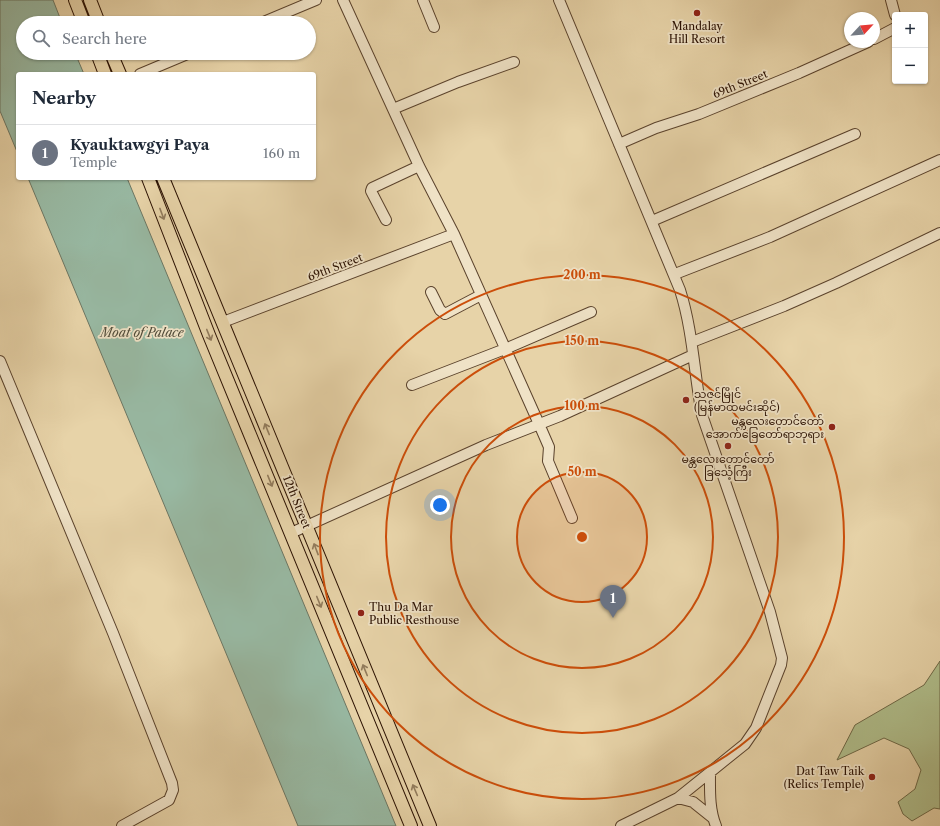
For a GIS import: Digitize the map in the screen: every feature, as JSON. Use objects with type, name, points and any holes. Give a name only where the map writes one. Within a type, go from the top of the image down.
[{"type":"main road","points":[[75,0],[81,16]]},
{"type":"main road","points":[[90,0],[97,16]]},
{"type":"main road","points":[[100,60],[104,72]]},
{"type":"main road","points":[[114,60],[119,72]]},
{"type":"main road","name":"12th Street","points":[[149,180],[209,335],[411,826]]},
{"type":"main road","name":"12th Street","points":[[164,180],[430,826]]},
{"type":"street","points":[[278,16],[316,0]]},
{"type":"street","points":[[343,0],[419,166],[454,234],[539,424],[549,448],[548,461],[572,518]]},
{"type":"street","points":[[422,0],[434,27]]},
{"type":"street","points":[[559,0],[675,274],[688,317],[702,415],[768,606],[782,658],[781,665],[750,739],[678,798],[621,826]]},
{"type":"street","points":[[891,0],[894,12]]},
{"type":"street","points":[[880,36],[892,30]]},
{"type":"street","name":"69th Street","points":[[619,144],[656,128],[699,114],[800,73],[855,48]]},
{"type":"street","points":[[145,72],[173,60]]},
{"type":"street","points":[[393,109],[458,82],[514,62]]},
{"type":"street","points":[[652,221],[855,134]]},
{"type":"street","points":[[675,274],[770,237],[940,160]]},
{"type":"street","points":[[386,220],[371,191],[372,188],[419,166]]},
{"type":"street","points":[[692,342],[784,306],[836,283],[940,233]]},
{"type":"street","name":"69th Street","points":[[223,322],[454,234]]},
{"type":"street","points":[[431,292],[440,310],[445,314],[481,295]]},
{"type":"street","points":[[412,385],[505,349],[591,312]]},
{"type":"street","points":[[291,532],[373,497],[486,445],[539,424],[670,367],[693,355]]},
{"type":"street","points":[[0,361],[113,633],[172,783],[173,790],[169,800],[122,826]]},
{"type":"street","points":[[710,772],[710,791],[715,822]]},
{"type":"street","points":[[678,798],[693,802],[715,822]]},
{"type":"shaded area","points":[[940,661],[940,809],[934,808],[912,821],[903,814],[898,802],[915,789],[921,770],[909,749],[884,738],[837,760],[855,725],[924,685]]},
{"type":"water","points":[[0,0],[53,0],[59,16],[16,16],[16,60],[78,60],[83,72],[16,72],[16,149],[0,111]]},
{"type":"water","name":"Moat of Palace","points":[[29,180],[128,180],[396,826],[298,826]]},
{"type":"place","name":"Mandalay Hill Resort","points":[[697,13]]},
{"type":"place","name":"သဇင်မြိုင် (မြန်မာထမင်းဆိုင်)","points":[[686,400]]},
{"type":"place","name":"မန္တ‌လေးတောင်တော် အောက်ခြေတော်ရာဘုရား‌","points":[[832,427]]},
{"type":"place","name":"မန္တလေးတောင်တော် ‌ခြင်္သေ့ကြီး","points":[[728,446]]},
{"type":"place","name":"Thu Da Mar Public Resthouse","points":[[361,613]]},
{"type":"place","name":"Kyauktawgyi Paya","points":[[613,618]]},
{"type":"place","name":"Dat Taw Taik (Relics Temple)","points":[[872,777]]}]
